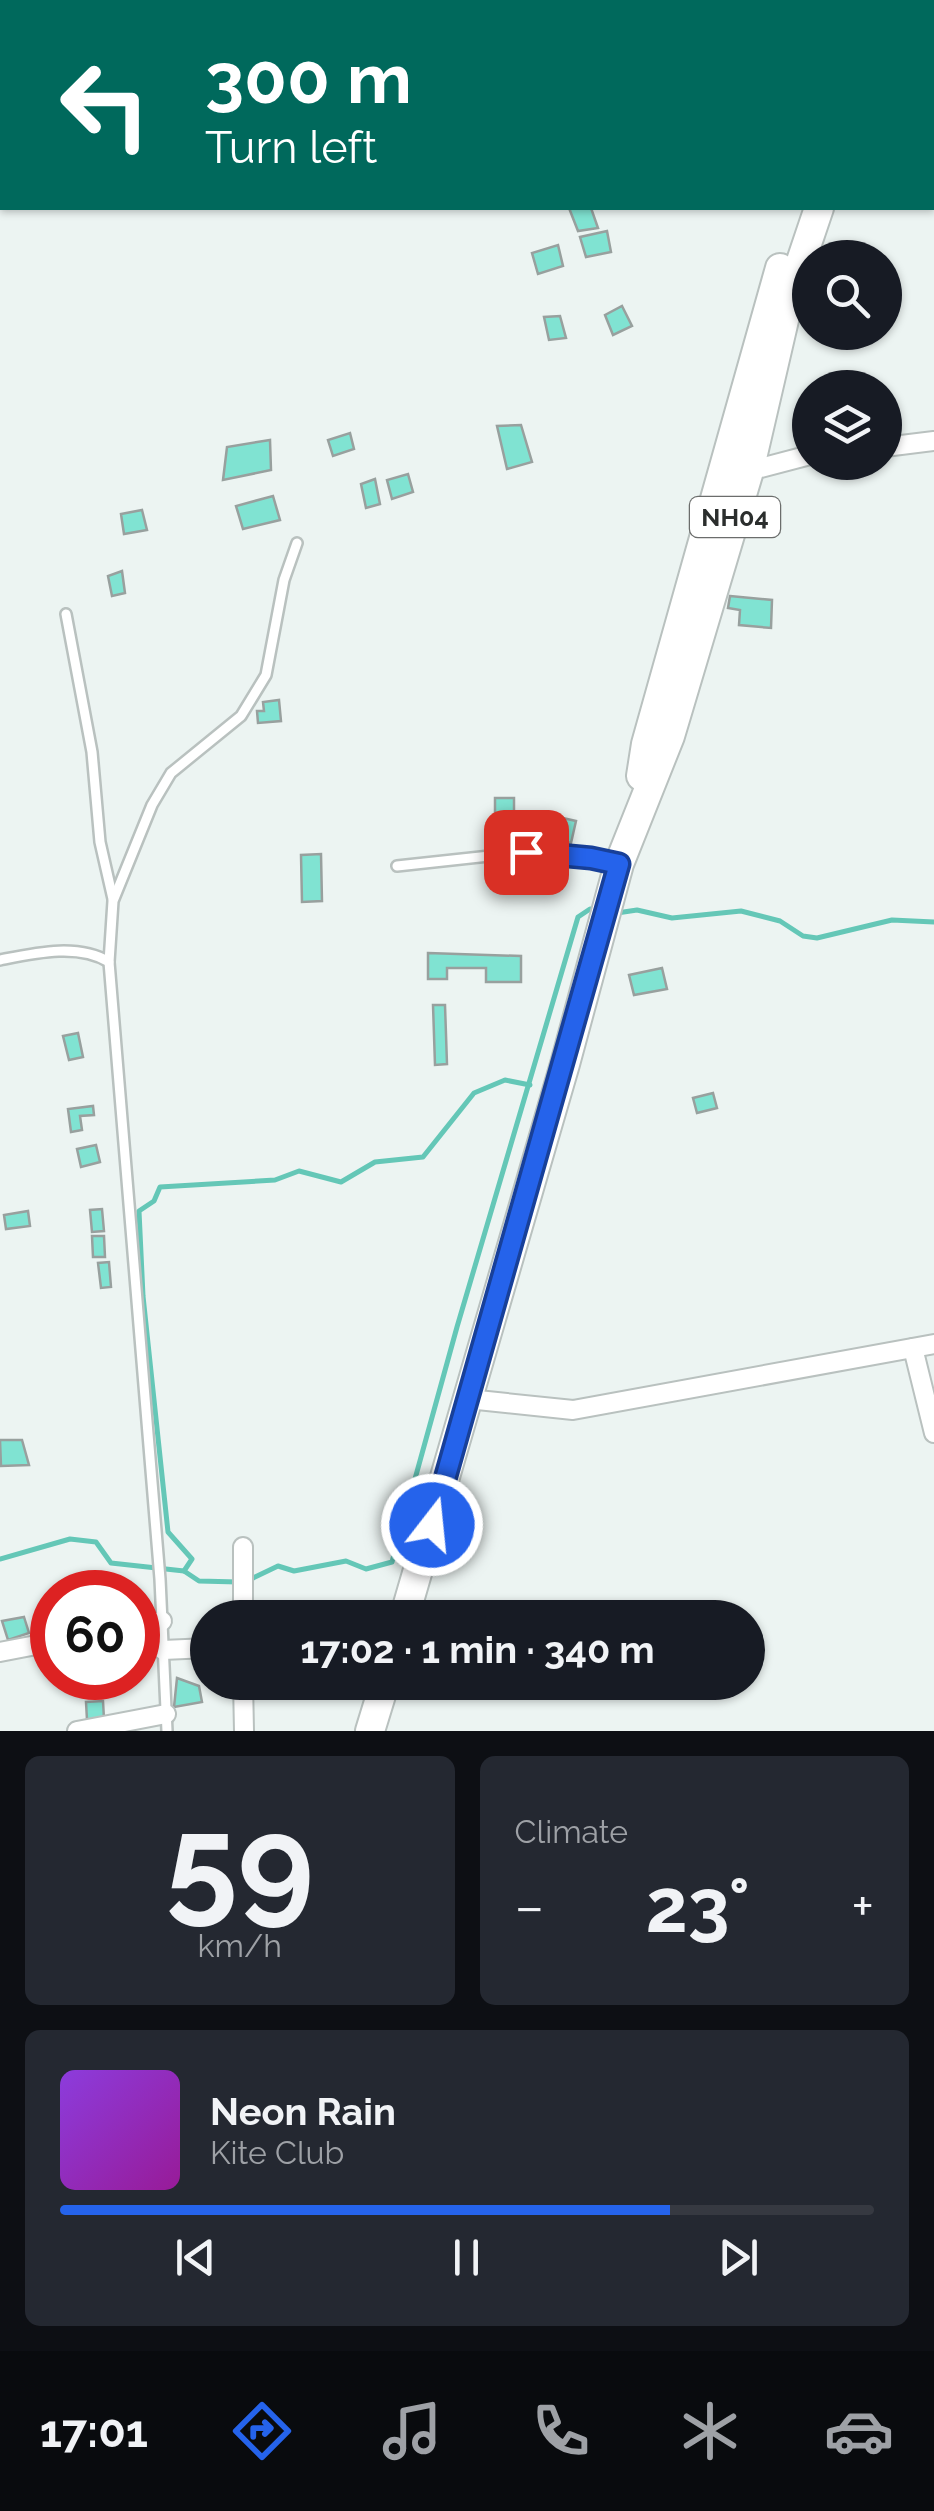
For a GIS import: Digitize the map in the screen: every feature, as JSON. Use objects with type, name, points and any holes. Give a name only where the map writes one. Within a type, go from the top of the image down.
[{"type":"main road","name":"NH04","points":[[633,822],[646,744],[798,210]]},
{"type":"main road","name":"NH04","points":[[409,1600],[619,864],[670,736],[749,471],[790,294],[817,210]]},
{"type":"main road","points":[[370,1731],[379,1700]]},
{"type":"street","points":[[902,445],[934,441]]},
{"type":"street","points":[[749,471],[792,459]]},
{"type":"street","points":[[468,1399],[573,1410],[934,1344]]},
{"type":"street","points":[[913,1348],[934,1433]]},
{"type":"street","points":[[243,1547],[243,1600]]},
{"type":"street","points":[[0,1652],[30,1646]]},
{"type":"street","points":[[163,1650],[190,1649]]},
{"type":"street","points":[[244,1700],[244,1731]]},
{"type":"street","points":[[77,1731],[166,1722]]},
{"type":"lane","points":[[166,1722],[160,1579],[109,962],[114,901],[152,804],[171,773],[241,716],[266,675],[284,580],[296,543]]},
{"type":"lane","points":[[66,614],[92,752],[100,842],[114,901]]},
{"type":"lane","points":[[397,866],[526,852],[619,864]]},
{"type":"lane","points":[[0,960],[54,952],[92,952],[109,962]]},
{"type":"building","points":[[570,210],[592,210],[598,228],[578,231]]},
{"type":"building","points":[[607,231],[611,252],[586,257],[580,237]]},
{"type":"building","points":[[558,245],[563,266],[538,274],[532,253]]},
{"type":"building","points":[[622,306],[632,326],[613,335],[605,315]]},
{"type":"building","points":[[560,316],[566,338],[549,340],[544,317]]},
{"type":"building","points":[[521,425],[532,462],[507,469],[497,426]]},
{"type":"building","points":[[350,433],[354,449],[333,456],[328,440]]},
{"type":"building","points":[[270,440],[271,470],[223,480],[227,447]]},
{"type":"building","points":[[408,474],[413,492],[392,499],[387,480]]},
{"type":"building","points":[[375,479],[380,504],[366,508],[361,484]]},
{"type":"building","points":[[273,496],[280,520],[243,529],[236,506]]},
{"type":"building","points":[[142,510],[147,530],[124,534],[121,514]]},
{"type":"building","points":[[122,571],[125,593],[112,596],[108,576]]},
{"type":"building","points":[[730,596],[772,600],[771,628],[739,625],[740,610],[728,608]]},
{"type":"building","points":[[279,700],[281,721],[258,723],[257,711],[264,711],[263,702]]},
{"type":"building","points":[[495,798],[514,798],[514,822],[495,822]]},
{"type":"building","points":[[554,816],[576,821],[571,843],[549,838]]},
{"type":"building","points":[[321,854],[322,901],[302,902],[301,855]]},
{"type":"building","points":[[428,953],[521,956],[521,982],[486,982],[486,968],[447,968],[447,979],[428,979]]},
{"type":"building","points":[[662,968],[667,989],[634,995],[629,975]]},
{"type":"building","points":[[433,1005],[445,1005],[447,1064],[435,1065]]},
{"type":"building","points":[[78,1033],[83,1057],[69,1060],[63,1036]]},
{"type":"building","points":[[713,1093],[717,1108],[697,1113],[693,1098]]},
{"type":"building","points":[[93,1106],[94,1115],[80,1116],[82,1130],[71,1132],[68,1109]]},
{"type":"building","points":[[96,1145],[100,1162],[81,1167],[77,1149]]},
{"type":"building","points":[[102,1209],[104,1231],[92,1232],[90,1210]]},
{"type":"building","points":[[28,1211],[30,1226],[6,1229],[4,1215]]},
{"type":"building","points":[[92,1236],[104,1236],[105,1257],[93,1257]]},
{"type":"building","points":[[109,1262],[111,1287],[101,1288],[98,1263]]},
{"type":"building","points":[[0,1440],[22,1440],[29,1465],[1,1466]]},
{"type":"building","points":[[24,1617],[29,1633],[8,1640],[2,1621]]},
{"type":"building","points":[[177,1678],[190,1683],[190,1700],[202,1702],[174,1707]]},
{"type":"building","points":[[103,1701],[104,1719],[87,1720],[86,1702]]},
{"type":"waterway","points":[[249,1580],[278,1566],[294,1571],[346,1561],[366,1569],[392,1562],[578,917],[590,909],[596,910]]},
{"type":"waterway","points":[[617,913],[637,910],[672,918],[741,911],[780,921],[803,936],[817,938],[892,920],[934,922]]},
{"type":"waterway","points":[[184,1571],[192,1559],[168,1532],[143,1296],[139,1211],[154,1201],[160,1187],[275,1180],[299,1171],[341,1182],[375,1162],[423,1157],[474,1093],[505,1080],[530,1085]]},
{"type":"waterway","points":[[0,1559],[70,1539],[96,1542],[111,1563],[184,1571],[199,1581],[238,1582]]},
{"type":"route","points":[[432,1525],[619,864],[526,852]]}]
